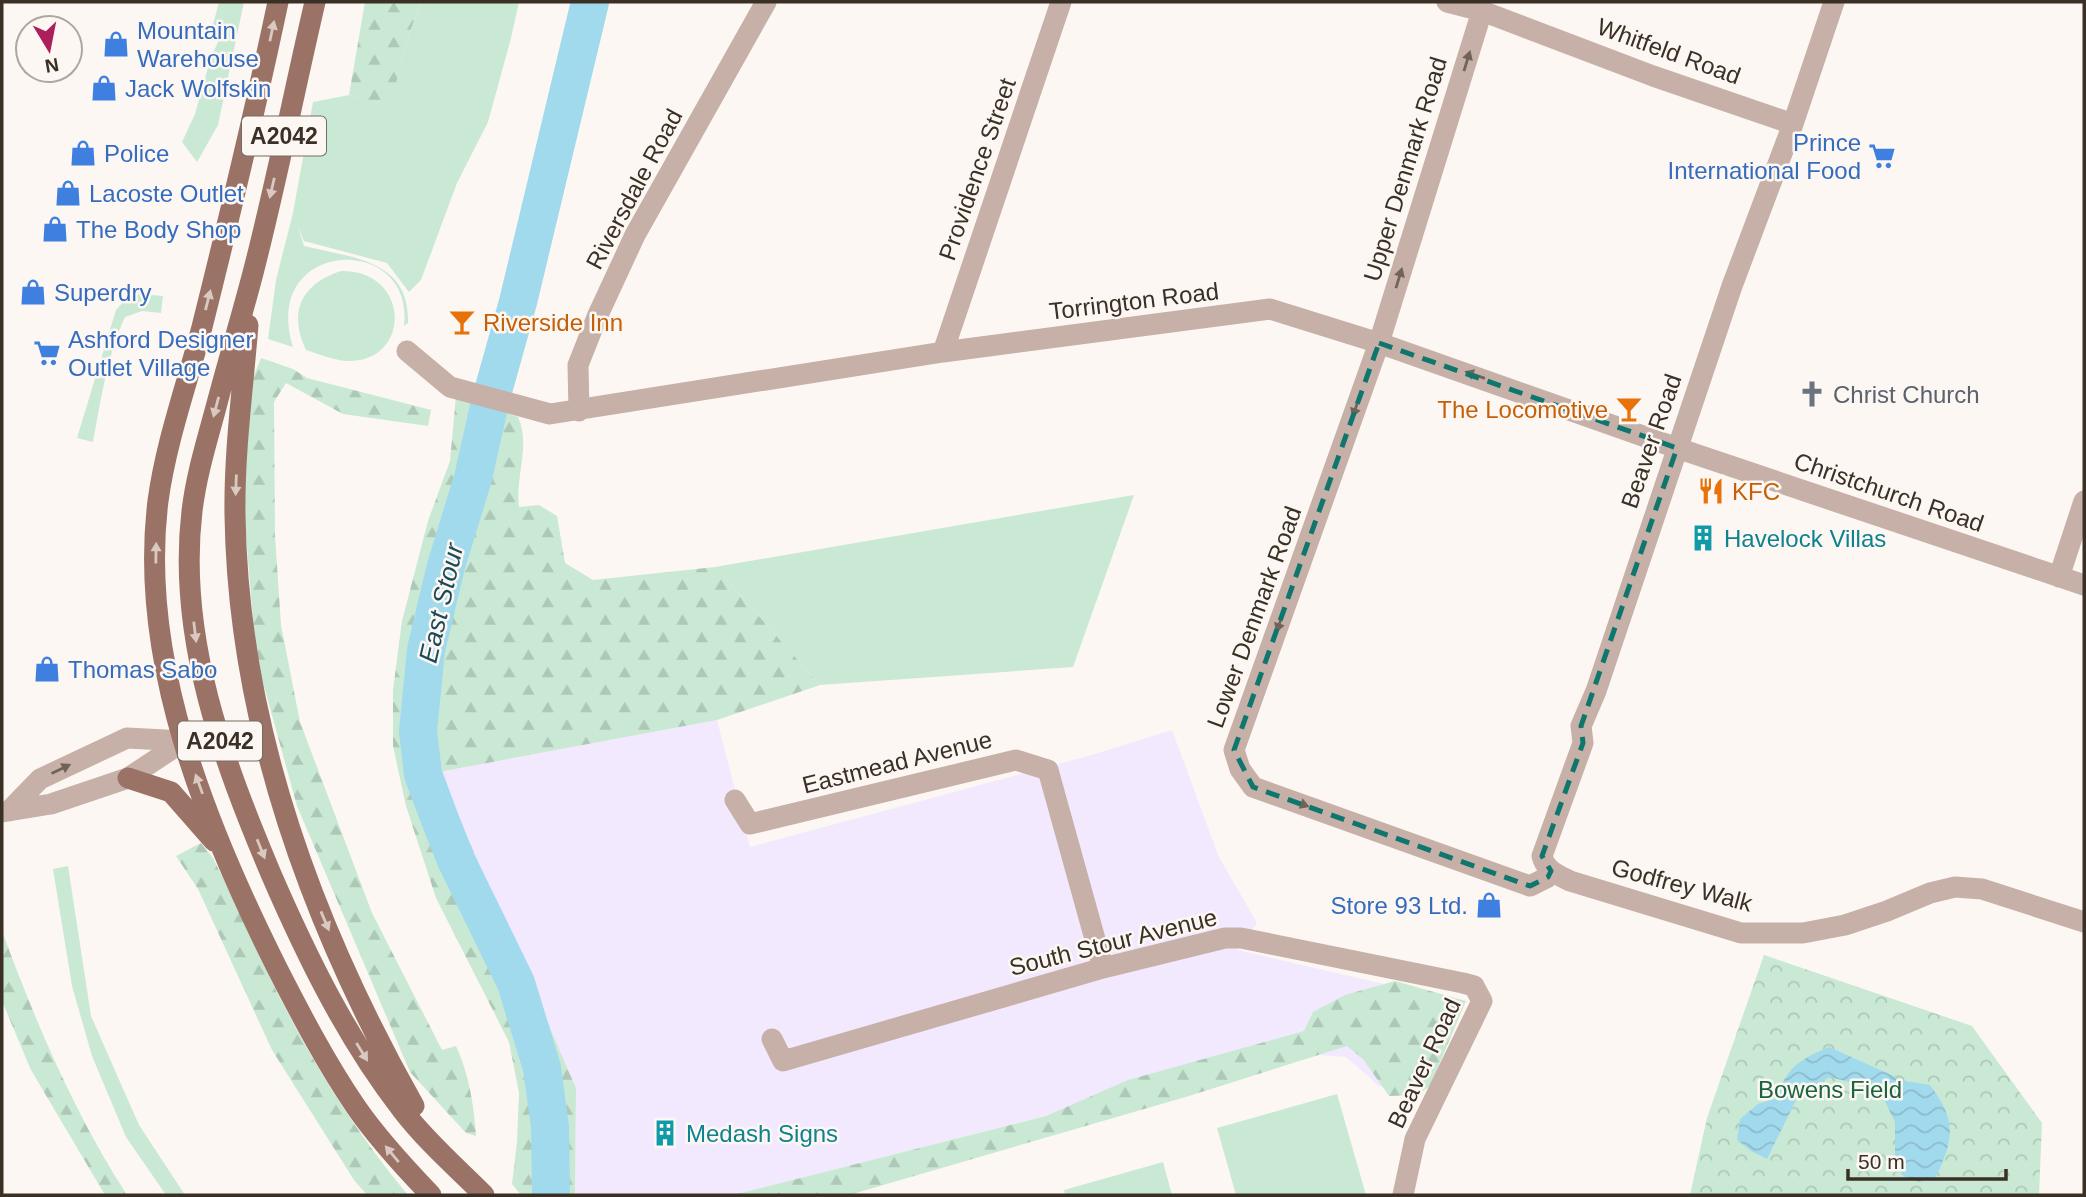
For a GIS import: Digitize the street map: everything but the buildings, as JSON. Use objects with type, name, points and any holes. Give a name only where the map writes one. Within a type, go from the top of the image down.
[{"type":"main road","name":"A2042","points":[[278,2],[244,160],[173,432],[158,500],[156,593],[162,650],[184,741],[224,853],[258,930],[328,1064],[357,1109],[393,1155],[431,1195]]},
{"type":"main road","name":"A2042","points":[[315,2],[253,271],[199,467],[190,534],[194,629],[226,761],[259,845],[315,970],[369,1065],[403,1111],[477,1189]]},
{"type":"main road","points":[[253,271],[235,513],[243,637],[257,713],[276,787],[306,874],[351,983],[408,1096],[449,1161]]},
{"type":"main road","name":"A2042","points":[[128,778],[171,792],[224,853]]},
{"type":"street","name":"Riversdale Road","points":[[579,411],[578,365],[597,317],[635,235],[766,2]]},
{"type":"street","name":"Providence Street","points":[[943,352],[1061,2]]},
{"type":"street","name":"Whitfeld Road","points":[[1447,2],[1482,12],[1653,76],[1793,124]]},
{"type":"street","name":"Beaver Road","points":[[1552,871],[1544,864],[1542,856],[1583,743],[1581,726],[1732,286],[1793,124],[1834,2]]},
{"type":"street","name":"Upper Denmark Road","points":[[1379,343],[1482,12]]},
{"type":"street","name":"Torrington Road","points":[[407,351],[450,387],[550,414],[943,352],[1270,309],[1379,343],[1677,449]]},
{"type":"street","name":"Lower Denmark Road","points":[[1379,343],[1234,750],[1240,769],[1253,787],[1530,886],[1548,877],[1552,871]]},
{"type":"street","name":"Christchurch Road","points":[[1677,449],[2084,585]]},
{"type":"street","points":[[2059,577],[2084,501]]},
{"type":"street","points":[[5,811],[51,804],[128,778],[184,741],[217,732]]},
{"type":"street","points":[[5,811],[40,779],[127,737],[184,741]]},
{"type":"street","name":"Eastmead Avenue","points":[[735,800],[750,824],[1016,760],[1048,770],[1102,968]]},
{"type":"street","name":"Godfrey Walk","points":[[1552,871],[1570,881],[1741,933],[1803,933],[1844,925],[1930,893],[1955,887],[1982,889],[2084,922]]},
{"type":"street","name":"South Stour Avenue","points":[[772,1039],[783,1061],[1102,968],[1225,938],[1241,938],[1463,983],[1474,986],[1480,994]]},
{"type":"street","name":"Beaver Road","points":[[1403,1195],[1415,1139],[1479,1011],[1482,1001],[1480,994]]},
{"type":"highlighted area","points":[[1379,343],[1677,448],[1581,726],[1583,743],[1542,856],[1551,871],[1548,877],[1530,886],[1253,787],[1234,750]]},
{"type":"shaded area","points":[[717,720],[750,847],[1095,754],[1172,730],[1219,857],[1257,923],[1238,950],[1453,1000],[1408,1090],[1379,1086],[1346,1057],[1293,1053],[733,1195],[575,1195],[576,1088],[439,772]]},
{"type":"green space","points":[[219,2],[244,2],[218,125],[197,162],[182,142],[195,114],[211,57],[219,40],[210,36]]},
{"type":"green space","points":[[365,2],[421,2],[409,34],[390,106],[349,95]]},
{"type":"green space","points":[[421,2],[519,2],[488,122],[457,183],[421,280],[409,292],[387,263],[304,241],[298,227],[304,246],[359,259],[375,265],[389,274],[399,286],[406,302],[408,323],[404,326],[401,295],[387,274],[365,262],[340,260],[316,267],[298,284],[288,311],[293,347],[268,339],[276,280],[293,213],[313,102],[349,95],[390,105],[409,34]]},
{"type":"green space","points":[[341,271],[364,275],[381,285],[391,299],[395,316],[392,333],[384,347],[369,357],[348,361],[327,357],[306,350],[301,336],[298,323],[302,301],[316,283]]},
{"type":"green space","points":[[138,294],[163,296],[161,313],[142,311],[125,317],[109,363],[93,442],[77,438],[116,310],[125,300]]},
{"type":"green space","points":[[261,358],[293,369],[307,378],[431,410],[428,426],[343,414],[286,383],[274,402],[275,536],[281,625],[300,722],[372,913],[442,1050],[456,1046],[470,1090],[476,1136],[466,1133],[410,1072],[297,806],[256,657],[242,486],[253,378]]},
{"type":"green space","points":[[456,396],[518,417],[523,438],[519,507],[539,505],[557,516],[565,563],[593,580],[715,567],[820,685],[717,720],[439,772],[576,1088],[575,1195],[521,1195],[512,1184],[519,1093],[509,1042],[436,898],[406,806],[393,746],[393,690],[402,621],[428,521],[450,461]]},
{"type":"green space","points":[[1134,495],[1073,667],[820,685],[715,567]]},
{"type":"green space","points":[[201,843],[213,858],[280,997],[316,1064],[359,1131],[408,1195],[367,1195],[354,1180],[272,1050],[198,889],[176,856]]},
{"type":"green space","points":[[68,866],[91,1016],[139,1125],[185,1195],[166,1195],[126,1137],[92,1056],[72,986],[53,869]]},
{"type":"green space","points":[[2,931],[57,1067],[90,1132],[127,1195],[105,1195],[31,1070],[2,1001]]},
{"type":"green space","name":"Bowens Field","points":[[1764,955],[1972,1026],[2042,1123],[2039,1195],[1690,1195],[1707,1118]]},
{"type":"green space","points":[[1395,981],[1466,1001],[1430,1086],[1417,1095],[1389,1096],[1363,1059],[1347,1046],[1189,1096],[849,1195],[733,1195],[1046,1116],[1128,1080],[1304,1031],[1313,1012],[1345,995]]},
{"type":"green space","points":[[1337,1094],[1366,1195],[1236,1195],[1217,1128]]},
{"type":"green space","points":[[1163,1162],[1172,1195],[1065,1195],[1064,1190]]},
{"type":"water","points":[[1829,1047],[1905,1081],[1930,1085],[1945,1109],[1950,1130],[1946,1151],[1936,1177],[1920,1182],[1903,1176],[1895,1165],[1895,1122],[1883,1097],[1864,1086],[1830,1077],[1799,1094],[1767,1159],[1737,1140],[1740,1119],[1758,1104],[1777,1098],[1785,1079],[1796,1065]]},
{"type":"waterway","name":"East Stour","points":[[551,1195],[550,1127],[542,1068],[516,983],[456,860],[423,774],[418,731],[426,650],[446,566],[473,478],[490,402],[518,302],[590,2]]},
{"type":"place","name":"Mountain Warehouse","points":[[116,44]]},
{"type":"place","name":"Jack Wolfskin","points":[[104,88]]},
{"type":"place","name":"Police","points":[[83,153]]},
{"type":"place","name":"Prince International Food","points":[[1882,156]]},
{"type":"place","name":"Lacoste Outlet","points":[[68,193]]},
{"type":"place","name":"The Body Shop","points":[[55,229]]},
{"type":"place","name":"Superdry","points":[[33,292]]},
{"type":"place","name":"Riverside Inn","points":[[462,322]]},
{"type":"place","name":"Ashford Designer Outlet Village","points":[[47,353]]},
{"type":"place","name":"Christ Church","points":[[1812,394]]},
{"type":"place","name":"The Locomotive","points":[[1629,409]]},
{"type":"place","name":"KFC","points":[[1711,491]]},
{"type":"place","name":"Havelock Villas","points":[[1703,538]]},
{"type":"place","name":"Thomas Sabo","points":[[47,669]]},
{"type":"place","name":"Store 93 Ltd.","points":[[1489,905]]},
{"type":"place","name":"Medash Signs","points":[[665,1133]]}]
